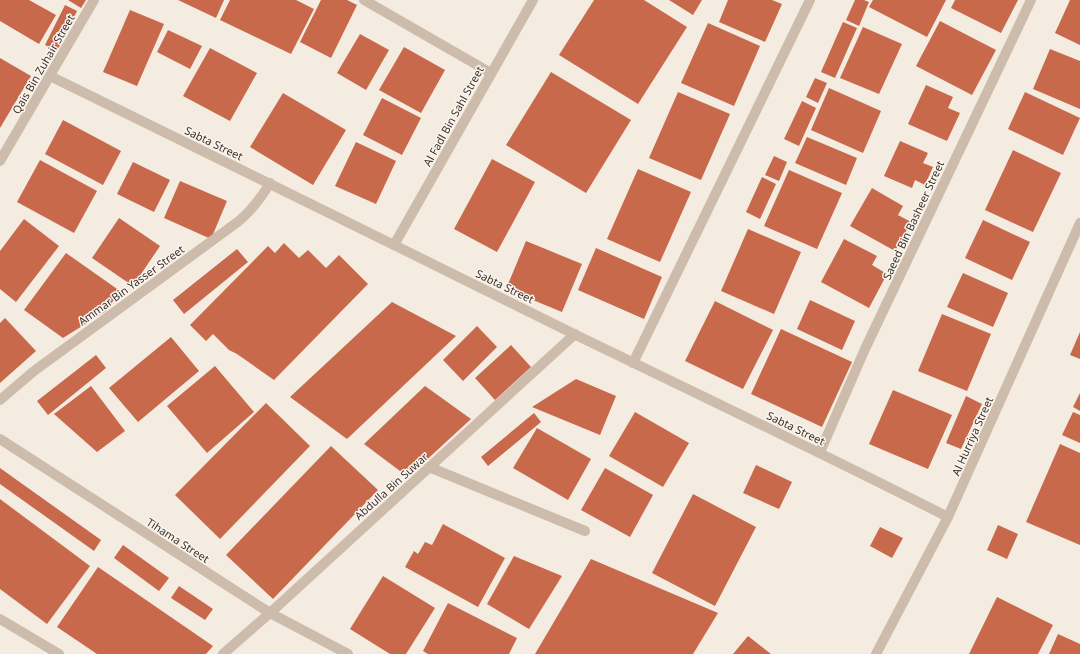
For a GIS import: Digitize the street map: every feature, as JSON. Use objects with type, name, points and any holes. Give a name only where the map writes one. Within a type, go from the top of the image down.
[{"type":"street","name":"Qais Bin Zuhair Street","points":[[0,161],[94,0]]},
{"type":"street","points":[[364,0],[491,73]]},
{"type":"street","name":"Al Fadl Bin Sahl Street","points":[[394,245],[533,0]]},
{"type":"street","points":[[633,363],[810,0]]},
{"type":"street","name":"Saeed Bin Basheer Street","points":[[820,452],[865,349],[1031,0]]},
{"type":"street","name":"Sabta Street","points":[[50,76],[633,363],[820,452],[948,517]]},
{"type":"street","name":"Ammar Bin Yasser Street","points":[[0,400],[34,371],[239,222],[262,198],[270,183]]},
{"type":"street","name":"Al Hurriya Street","points":[[876,654],[948,517],[1080,223]]},
{"type":"street","name":"Abdulla Bin Suwar","points":[[223,654],[270,613],[575,334]]},
{"type":"street","name":"Tihama Street","points":[[0,439],[270,613],[348,654]]},
{"type":"street","points":[[430,467],[585,531]]},
{"type":"street","points":[[0,619],[59,654]]},
{"type":"building","points":[[0,0],[29,0],[56,15],[39,44],[0,21]]},
{"type":"building","points":[[68,0],[86,0],[81,8]]},
{"type":"building","points":[[178,0],[224,0],[216,18]]},
{"type":"building","points":[[230,0],[296,0],[314,9],[291,54],[220,20]]},
{"type":"building","points":[[321,0],[347,0],[357,5],[331,58],[300,42]]},
{"type":"building","points":[[594,0],[644,0],[687,27],[638,104],[559,55]]},
{"type":"building","points":[[669,0],[702,0],[693,15]]},
{"type":"building","points":[[728,0],[772,0],[782,4],[765,42],[719,22]]},
{"type":"building","points":[[855,0],[864,0],[869,2],[859,26],[846,20]]},
{"type":"building","points":[[873,0],[946,0],[927,37],[869,7]]},
{"type":"building","points":[[955,0],[1018,0],[1001,33],[951,8]]},
{"type":"building","points":[[1070,0],[1080,0],[1080,45],[1055,33]]},
{"type":"building","points":[[65,5],[77,11],[57,51],[45,45]]},
{"type":"building","points":[[130,10],[164,24],[137,86],[103,72]]},
{"type":"building","points":[[940,21],[996,50],[972,95],[916,66]]},
{"type":"building","points":[[843,22],[857,28],[835,78],[821,72]]},
{"type":"building","points":[[708,23],[760,46],[734,106],[681,83]]},
{"type":"building","points":[[863,27],[902,44],[879,94],[840,78]]},
{"type":"building","points":[[168,30],[202,46],[190,69],[157,52]]},
{"type":"building","points":[[360,34],[389,50],[366,90],[337,73]]},
{"type":"building","points":[[404,47],[445,70],[421,113],[379,90]]},
{"type":"building","points":[[210,48],[257,73],[230,121],[183,96]]},
{"type":"building","points":[[1050,49],[1080,61],[1080,109],[1033,89]]},
{"type":"building","points":[[0,58],[31,76],[0,128]]},
{"type":"building","points":[[551,72],[631,120],[586,193],[506,145]]},
{"type":"building","points":[[815,78],[827,83],[818,103],[806,97]]},
{"type":"building","points":[[926,85],[953,97],[948,108],[960,113],[947,141],[908,124]]},
{"type":"building","points":[[829,88],[881,111],[863,153],[811,130]]},
{"type":"building","points":[[678,92],[730,114],[701,180],[649,158]]},
{"type":"building","points":[[1025,92],[1080,118],[1063,155],[1008,129]]},
{"type":"building","points":[[283,93],[346,130],[313,185],[250,147]]},
{"type":"building","points":[[382,98],[421,118],[402,155],[363,135]]},
{"type":"building","points":[[802,101],[816,108],[799,146],[784,139]]},
{"type":"building","points":[[63,120],[121,151],[103,185],[45,154]]},
{"type":"building","points":[[807,137],[857,158],[846,185],[795,163]]},
{"type":"building","points":[[900,141],[928,153],[923,163],[933,167],[925,185],[915,180],[912,188],[884,176]]},
{"type":"building","points":[[356,142],[396,161],[376,204],[335,186]]},
{"type":"building","points":[[1013,150],[1061,173],[1033,232],[985,210]]},
{"type":"building","points":[[774,156],[787,162],[779,181],[765,175]]},
{"type":"building","points":[[492,159],[535,182],[497,252],[454,229]]},
{"type":"building","points":[[40,160],[97,191],[74,233],[17,202]]},
{"type":"building","points":[[133,162],[170,180],[154,212],[117,194]]},
{"type":"building","points":[[638,169],[691,192],[660,262],[607,239]]},
{"type":"building","points":[[789,170],[842,193],[817,249],[764,226]]},
{"type":"building","points":[[762,177],[776,184],[760,219],[746,212]]},
{"type":"building","points":[[180,181],[227,201],[211,239],[164,218]]},
{"type":"building","points":[[872,188],[903,206],[898,215],[911,222],[895,251],[850,226]]},
{"type":"building","points":[[119,218],[160,246],[133,286],[92,258]]},
{"type":"building","points":[[24,219],[59,246],[16,302],[0,289],[0,251]]},
{"type":"building","points":[[983,220],[1030,242],[1012,280],[965,258]]},
{"type":"building","points":[[748,229],[801,252],[774,314],[721,291]]},
{"type":"building","points":[[844,239],[877,256],[872,265],[887,274],[869,308],[821,282]]},
{"type":"building","points":[[526,241],[582,264],[562,312],[506,289]]},
{"type":"building","points":[[284,243],[299,258],[308,250],[326,268],[339,255],[368,284],[274,380],[229,350],[213,334],[206,341],[190,325],[268,246],[275,253]]},
{"type":"building","points":[[596,248],[662,277],[644,319],[578,290]]},
{"type":"building","points":[[237,249],[248,262],[184,314],[173,300]]},
{"type":"building","points":[[66,253],[120,291],[106,311],[63,338],[24,310]]},
{"type":"building","points":[[963,273],[1008,293],[993,327],[947,307]]},
{"type":"building","points":[[810,300],[855,321],[842,350],[797,329]]},
{"type":"building","points":[[715,301],[773,330],[743,389],[685,361]]},
{"type":"building","points":[[392,302],[456,336],[347,439],[290,397]]},
{"type":"building","points":[[942,314],[991,334],[967,391],[918,371]]},
{"type":"building","points":[[5,318],[36,351],[0,383],[0,323]]},
{"type":"building","points":[[477,326],[497,347],[463,381],[443,360]]},
{"type":"building","points":[[781,329],[852,362],[822,427],[751,394]]},
{"type":"building","points":[[1080,332],[1080,359],[1070,355]]},
{"type":"building","points":[[171,337],[199,371],[138,422],[109,388]]},
{"type":"building","points":[[511,345],[531,367],[495,400],[475,378]]},
{"type":"building","points":[[96,355],[106,368],[48,415],[37,401]]},
{"type":"building","points":[[215,366],[254,412],[207,453],[167,406]]},
{"type":"building","points":[[576,379],[616,396],[600,435],[532,407]]},
{"type":"building","points":[[91,386],[125,431],[97,452],[54,414]]},
{"type":"building","points":[[425,386],[471,419],[408,477],[364,444]]},
{"type":"building","points":[[893,390],[952,415],[928,469],[869,444]]},
{"type":"building","points":[[1080,393],[1080,411],[1073,407]]},
{"type":"building","points":[[966,396],[982,404],[961,449],[946,443]]},
{"type":"building","points":[[266,403],[310,446],[220,539],[175,495]]},
{"type":"building","points":[[635,412],[689,443],[663,487],[609,456]]},
{"type":"building","points":[[1073,412],[1080,415],[1080,443],[1062,435]]},
{"type":"building","points":[[534,413],[541,422],[488,466],[481,457]]},
{"type":"building","points":[[537,428],[591,459],[568,500],[513,468]]},
{"type":"building","points":[[1060,444],[1080,453],[1080,545],[1026,522]]},
{"type":"building","points":[[331,446],[378,490],[273,599],[226,555]]},
{"type":"building","points":[[756,465],[792,482],[779,509],[743,493]]},
{"type":"building","points":[[0,468],[101,540],[94,551],[0,484]]},
{"type":"building","points":[[605,468],[653,495],[630,537],[581,510]]},
{"type":"building","points":[[693,494],[756,527],[715,606],[652,573]]},
{"type":"building","points":[[0,499],[90,566],[47,624],[0,589]]},
{"type":"building","points":[[443,524],[505,558],[478,607],[405,567],[414,551],[418,554],[425,542],[432,545]]},
{"type":"building","points":[[998,525],[1018,534],[1007,559],[987,550]]},
{"type":"building","points":[[880,527],[903,538],[892,558],[870,546]]},
{"type":"building","points":[[123,545],[169,578],[159,591],[114,558]]},
{"type":"building","points":[[514,556],[562,576],[529,629],[487,604]]},
{"type":"building","points":[[591,559],[718,613],[693,654],[535,654]]},
{"type":"building","points":[[98,567],[213,646],[206,654],[97,654],[57,627]]},
{"type":"building","points":[[383,576],[435,608],[406,654],[390,654],[350,629]]},
{"type":"building","points":[[179,586],[213,609],[205,620],[171,598]]},
{"type":"building","points":[[997,597],[1053,625],[1038,654],[969,654]]},
{"type":"building","points":[[448,603],[517,638],[509,654],[428,654],[423,651]]},
{"type":"building","points":[[1058,634],[1080,644],[1080,654],[1049,654]]},
{"type":"building","points":[[748,636],[771,654],[733,654]]}]
